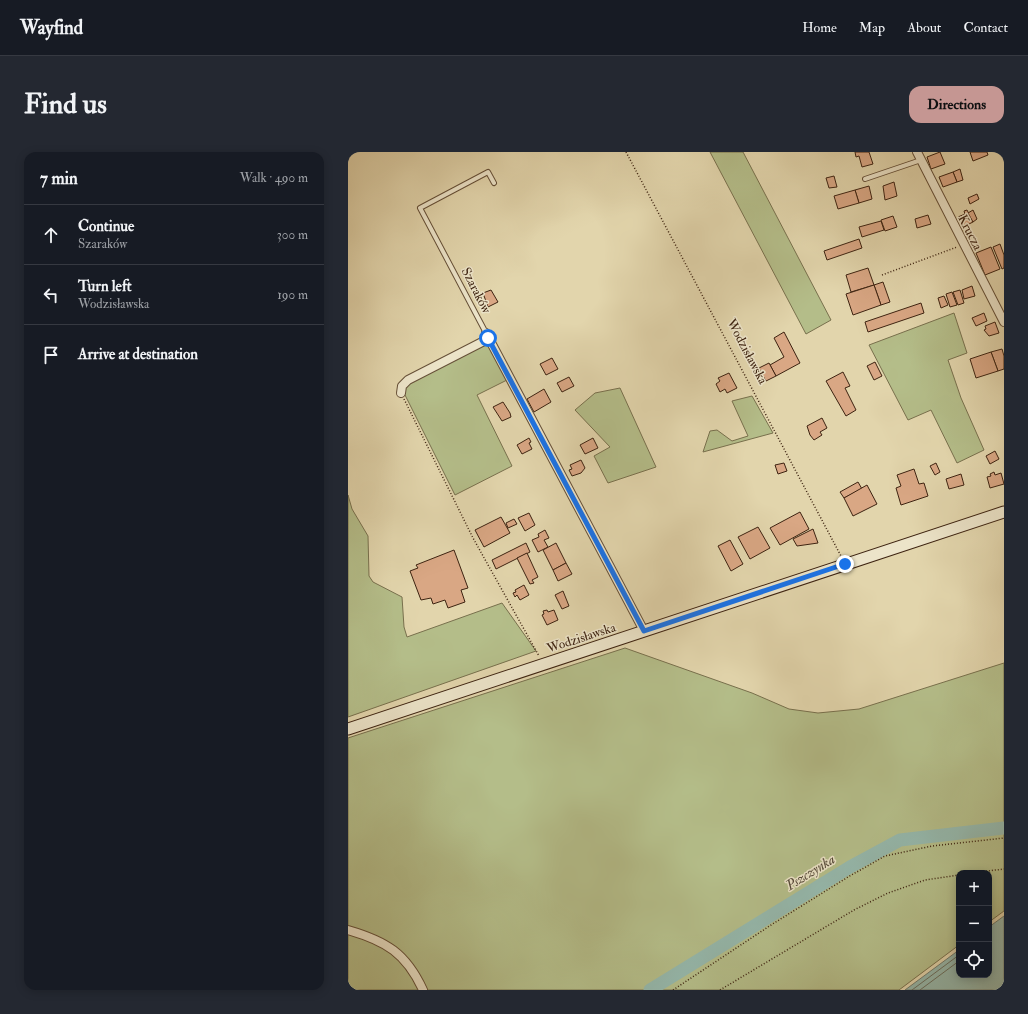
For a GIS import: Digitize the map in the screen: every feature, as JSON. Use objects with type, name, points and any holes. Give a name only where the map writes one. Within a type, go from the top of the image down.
[{"type":"main road","name":"Wodzisławska","points":[[348,729],[1004,512]]},
{"type":"street","name":"Krucza","points":[[919,156],[1004,322]]},
{"type":"street","points":[[401,394],[402,386],[408,380],[487,336]]},
{"type":"street","name":"Szaraków","points":[[487,336],[644,631]]},
{"type":"street","points":[[348,930],[370,936],[393,949],[407,962],[423,990]]},
{"type":"lane","points":[[865,179],[919,156]]},
{"type":"lane","name":"Szaraków","points":[[487,336],[420,208],[488,172],[494,183]]},
{"type":"path","name":"Wodzisławska","points":[[626,152],[845,564]]},
{"type":"path","points":[[882,275],[964,244]]},
{"type":"path","points":[[401,394],[473,538],[543,664]]},
{"type":"path","points":[[673,990],[771,925],[859,870],[885,856],[932,846],[1004,838]]},
{"type":"path","points":[[992,870],[1004,869]]},
{"type":"path","points":[[720,990],[854,910],[888,893],[925,880],[956,875]]},
{"type":"green space","points":[[710,152],[743,152],[831,320],[806,334]]},
{"type":"green space","points":[[954,313],[967,353],[948,360],[961,398],[984,450],[957,463],[931,410],[908,420],[869,345]]},
{"type":"green space","points":[[487,342],[507,380],[477,395],[512,466],[455,495],[404,393],[406,384]]},
{"type":"green space","points":[[620,388],[656,467],[608,483],[594,456],[610,447],[575,410],[595,393]]},
{"type":"green space","points":[[752,396],[773,433],[703,452],[710,431],[717,430],[732,441],[748,436],[732,401]]},
{"type":"green space","points":[[348,495],[352,509],[368,536],[369,576],[373,582],[402,597],[404,627],[407,637],[502,603],[536,651],[348,717]]},
{"type":"green space","points":[[625,648],[752,693],[789,709],[818,713],[859,709],[1004,663],[1004,911],[992,920],[992,870],[956,870],[956,947],[899,990],[348,990],[348,738]]},
{"type":"water","points":[[1004,916],[1004,990],[905,990],[956,952],[956,978],[992,978],[992,925]]},
{"type":"building","points":[[855,152],[869,152],[873,164],[862,167],[859,156],[856,157]]},
{"type":"building","points":[[940,152],[945,164],[931,169],[927,157]]},
{"type":"building","points":[[970,152],[987,152],[988,155],[973,161]]},
{"type":"building","points":[[960,169],[963,180],[957,182],[953,172]]},
{"type":"building","points":[[953,172],[957,182],[943,187],[939,177]]},
{"type":"building","points":[[834,176],[837,187],[829,188],[826,178]]},
{"type":"building","points":[[894,182],[897,196],[885,200],[883,186]]},
{"type":"building","points":[[869,186],[872,199],[859,203],[855,190]]},
{"type":"building","points":[[855,190],[859,203],[838,209],[834,196]]},
{"type":"building","points":[[977,194],[979,199],[970,204],[968,198]]},
{"type":"building","points":[[967,210],[973,222],[963,227],[958,217],[965,214],[964,211]]},
{"type":"building","points":[[973,210],[977,219],[973,222],[968,213]]},
{"type":"building","points":[[928,215],[931,224],[917,228],[915,219]]},
{"type":"building","points":[[893,216],[897,227],[885,231],[881,220]]},
{"type":"building","points":[[881,221],[884,230],[862,237],[859,227]]},
{"type":"building","points":[[859,239],[862,248],[827,260],[824,251]]},
{"type":"building","points":[[1000,244],[1004,255],[1004,268],[1002,269],[993,247]]},
{"type":"building","points":[[991,247],[1000,269],[985,275],[976,253]]},
{"type":"building","points":[[868,268],[874,285],[851,292],[846,275]]},
{"type":"building","points":[[883,282],[890,302],[881,305],[874,285]]},
{"type":"building","points":[[874,285],[881,305],[853,315],[846,294]]},
{"type":"building","points":[[972,286],[975,296],[964,299],[962,290]]},
{"type":"building","points":[[491,290],[498,302],[488,307],[483,293]]},
{"type":"building","points":[[960,290],[964,303],[958,305],[953,292]]},
{"type":"building","points":[[952,292],[957,305],[950,307],[946,294]]},
{"type":"building","points":[[944,296],[948,305],[941,308],[938,298]]},
{"type":"building","points":[[921,303],[924,313],[868,332],[865,322]]},
{"type":"building","points":[[984,313],[987,321],[976,326],[972,318]]},
{"type":"building","points":[[995,322],[999,333],[989,336],[984,330],[986,329],[985,326]]},
{"type":"building","points":[[784,332],[800,363],[776,376],[770,365],[784,357],[774,338]]},
{"type":"building","points":[[1002,349],[1004,356],[1004,369],[998,371],[991,352]]},
{"type":"building","points":[[991,352],[998,371],[976,378],[970,359]]},
{"type":"building","points":[[552,358],[558,369],[546,375],[540,364]]},
{"type":"building","points":[[875,362],[882,376],[874,380],[867,366]]},
{"type":"building","points":[[769,363],[776,376],[766,381],[763,376],[760,377],[758,373],[761,372],[759,368]]},
{"type":"building","points":[[843,372],[850,386],[845,388],[856,410],[846,416],[826,381]]},
{"type":"building","points":[[729,373],[737,388],[727,393],[725,389],[720,392],[716,384],[720,381],[718,378]]},
{"type":"building","points":[[569,377],[574,386],[562,392],[557,383]]},
{"type":"building","points":[[544,389],[551,402],[534,412],[527,399]]},
{"type":"building","points":[[503,402],[511,417],[502,421],[493,407]]},
{"type":"building","points":[[822,418],[827,428],[820,432],[822,435],[814,440],[810,435],[807,426]]},
{"type":"building","points":[[529,438],[531,442],[529,443],[532,449],[522,454],[517,445]]},
{"type":"building","points":[[593,438],[598,448],[585,454],[580,445]]},
{"type":"building","points":[[995,451],[999,459],[990,464],[986,456]]},
{"type":"building","points":[[581,460],[585,468],[581,473],[572,476],[569,470],[572,469],[570,465]]},
{"type":"building","points":[[784,463],[787,471],[778,474],[775,465]]},
{"type":"building","points":[[936,463],[940,472],[935,475],[930,466]]},
{"type":"building","points":[[914,469],[919,484],[924,483],[928,496],[901,505],[896,488],[901,486],[897,475]]},
{"type":"building","points":[[994,472],[995,475],[1001,473],[1004,484],[990,488],[987,477],[991,476],[990,474]]},
{"type":"building","points":[[961,474],[964,485],[949,489],[946,479]]},
{"type":"building","points":[[858,482],[862,489],[844,498],[840,492]]},
{"type":"building","points":[[867,485],[877,504],[853,516],[844,498]]},
{"type":"building","points":[[800,512],[809,529],[780,545],[770,528]]},
{"type":"building","points":[[529,513],[535,525],[525,531],[518,518]]},
{"type":"building","points":[[501,517],[510,533],[484,547],[475,530]]},
{"type":"building","points":[[514,519],[517,524],[508,528],[506,523]]},
{"type":"building","points":[[758,527],[770,548],[750,559],[738,537]]},
{"type":"building","points":[[813,529],[818,543],[797,546],[793,539]]},
{"type":"building","points":[[545,530],[549,538],[544,540],[548,547],[538,552],[532,540],[539,537],[538,534]]},
{"type":"building","points":[[730,540],[743,564],[731,571],[718,546]]},
{"type":"building","points":[[526,543],[530,552],[496,569],[492,560]]},
{"type":"building","points":[[556,543],[566,563],[553,570],[543,550]]},
{"type":"building","points":[[454,550],[468,588],[461,590],[465,602],[448,608],[445,600],[433,604],[431,598],[421,600],[410,571],[418,568],[416,565]]},
{"type":"building","points":[[527,553],[538,577],[532,580],[534,583],[530,584],[517,558]]},
{"type":"building","points":[[566,563],[572,574],[558,581],[553,570]]},
{"type":"building","points":[[524,585],[529,595],[520,600],[517,595],[515,597],[513,593],[516,592],[515,590]]},
{"type":"building","points":[[563,591],[569,606],[562,609],[555,595]]},
{"type":"building","points":[[547,610],[548,612],[554,610],[558,620],[547,625],[542,615],[544,614],[543,611]]},
{"type":"waterway","name":"Pszczynka","points":[[650,990],[850,867],[900,840],[1004,828]]},
{"type":"route","points":[[488,338],[644,631],[845,564]]}]
